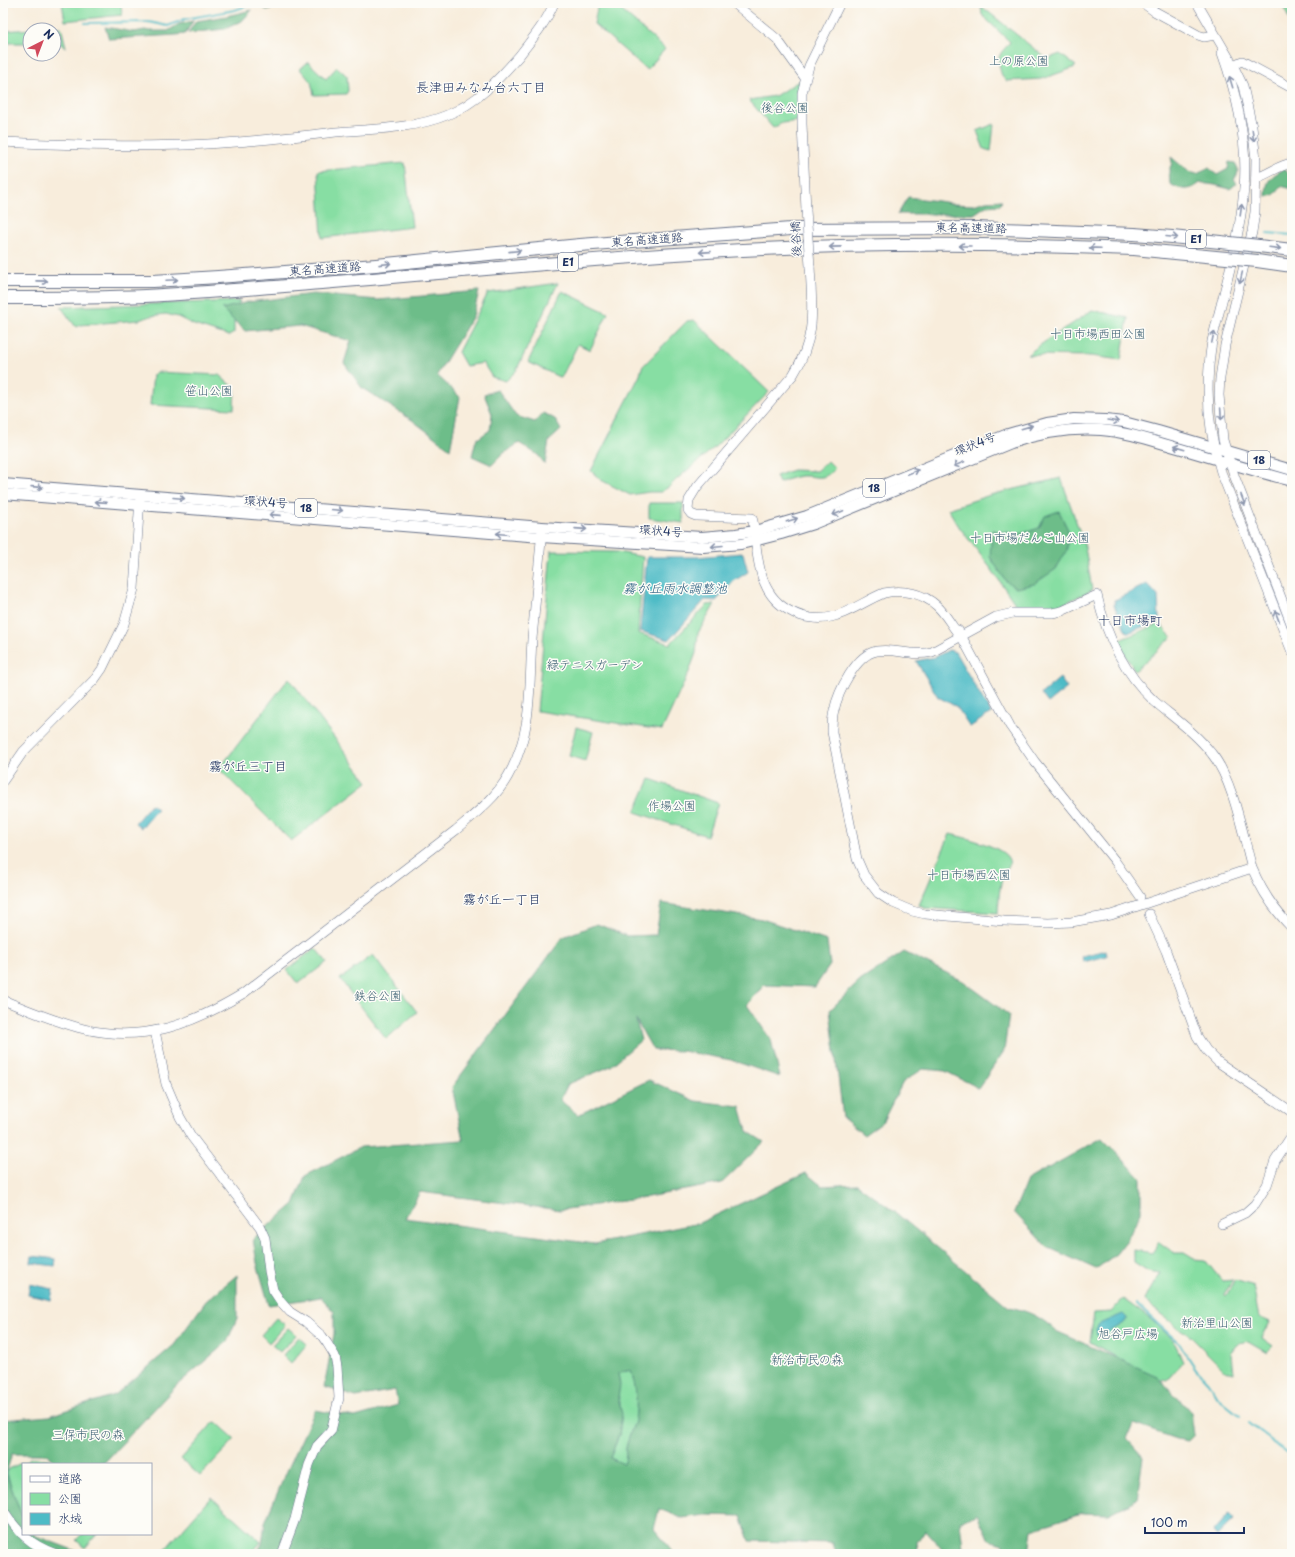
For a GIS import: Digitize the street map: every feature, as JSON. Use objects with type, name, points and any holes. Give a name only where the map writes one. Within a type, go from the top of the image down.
[{"type":"highway","name":"東名高速道路","points":[[3,281],[153,280],[218,277],[376,265],[580,245],[791,230],[975,228],[1134,234],[1292,250]]},
{"type":"highway","name":"東名高速道路","points":[[3,298],[146,296],[380,279],[550,263],[709,252],[799,248],[973,246],[1134,249],[1292,266]]},
{"type":"main road","name":"環状4号","points":[[755,536],[1008,434],[1047,423],[1074,419],[1124,422],[1213,446],[1292,470]]},
{"type":"main road","name":"環状4号","points":[[3,494],[140,500],[542,532],[702,537],[736,534],[755,536],[813,524],[1031,436],[1079,430],[1102,430],[1144,438],[1229,464],[1292,481]]},
{"type":"main road","name":"環状4号","points":[[3,484],[140,500]]},
{"type":"street","points":[[3,142],[109,146],[186,145],[327,134],[406,125],[432,120],[460,109],[492,87],[547,19],[554,3]]},
{"type":"street","points":[[734,3],[777,39],[805,78]]},
{"type":"street","name":"後谷橋","points":[[755,536],[752,518],[696,516],[691,514],[687,506],[689,500],[698,487],[793,375],[801,362],[811,332],[812,315],[806,210],[802,93],[809,66],[840,3]]},
{"type":"street","points":[[1143,3],[1154,11],[1198,36],[1204,37],[1215,35]]},
{"type":"street","points":[[1197,3],[1233,65],[1243,86],[1248,106],[1256,159],[1255,212],[1252,232],[1225,344],[1220,378],[1221,422],[1229,464],[1292,626]]},
{"type":"street","points":[[1215,35],[1226,64],[1234,95],[1242,131],[1245,162],[1244,188],[1238,233],[1209,358],[1208,393],[1213,446],[1217,460],[1292,652]]},
{"type":"street","points":[[1233,65],[1242,61],[1292,88]]},
{"type":"street","points":[[1256,178],[1267,175],[1292,162]]},
{"type":"street","points":[[3,781],[23,752],[95,679],[102,669],[124,624],[134,589],[140,500]]},
{"type":"street","points":[[3,1001],[58,1022],[106,1032],[130,1034],[155,1031],[184,1024],[213,1011],[244,994],[480,810],[499,790],[515,763],[525,735],[542,532]]},
{"type":"street","points":[[755,536],[762,577],[773,591],[788,604],[799,610],[810,612],[829,612],[884,588],[901,586],[921,590],[932,595],[948,611],[954,620],[960,636],[1010,726],[1027,750],[1115,861],[1140,897]]},
{"type":"street","points":[[1252,868],[1121,912],[1096,919],[1071,922],[1004,921],[925,914],[904,908],[878,893],[864,875],[857,859],[832,732],[834,710],[853,668],[867,654],[884,650],[913,655],[932,652],[996,617],[1021,612],[1052,613],[1062,611],[1097,596],[1106,628],[1119,657],[1132,677],[1153,699],[1191,731],[1213,755],[1231,793],[1252,868],[1263,892],[1271,904],[1292,928]]},
{"type":"street","points":[[1149,914],[1166,951],[1197,1036],[1206,1050],[1218,1062],[1292,1112]]},
{"type":"street","points":[[155,1031],[166,1084],[180,1117],[191,1136],[257,1222],[265,1238],[273,1290],[290,1312],[306,1322],[322,1336],[335,1356],[339,1398],[331,1430],[317,1446],[309,1465],[294,1519],[282,1554]]},
{"type":"street","points":[[1222,1224],[1245,1213],[1255,1204],[1267,1185],[1275,1161],[1292,1135]]},
{"type":"street","points":[[3,1509],[12,1524],[22,1535]]},
{"type":"street","points":[[22,1535],[28,1541],[56,1554]]},
{"type":"green space","points":[[62,3],[121,3],[122,15],[65,21]]},
{"type":"green space","points":[[260,3],[286,3],[267,10],[259,6]]},
{"type":"green space","points":[[598,3],[613,3],[665,49],[647,70],[594,24]]},
{"type":"green space","points":[[1281,3],[1292,3],[1292,24]]},
{"type":"green space","name":"上の原公園","points":[[981,6],[1047,59],[1060,54],[1076,66],[1042,79],[1006,81],[1001,74],[999,57],[1010,42],[982,15]]},
{"type":"green space","points":[[252,10],[242,21],[225,29],[188,33],[196,21]]},
{"type":"green space","points":[[193,21],[185,34],[176,35],[109,39],[105,27],[134,32],[145,30],[168,31],[179,24]]},
{"type":"green space","points":[[22,30],[22,43],[3,43],[3,31]]},
{"type":"green space","points":[[62,31],[66,47],[62,45]]},
{"type":"green space","points":[[308,62],[326,79],[337,67],[347,76],[348,91],[346,94],[314,95],[311,82],[300,69]]},
{"type":"green space","name":"後谷公園","points":[[802,79],[799,121],[782,123],[773,128],[749,100],[775,96]]},
{"type":"green space","points":[[994,124],[991,151],[984,149],[977,131]]},
{"type":"green space","points":[[1171,157],[1189,172],[1197,174],[1209,168],[1217,175],[1228,169],[1229,162],[1235,163],[1238,168],[1238,172],[1234,180],[1237,183],[1230,189],[1200,183],[1189,189],[1178,188],[1170,184],[1169,170],[1172,163]]},
{"type":"green space","points":[[405,163],[412,227],[322,238],[318,171]]},
{"type":"green space","points":[[1284,169],[1292,177],[1292,189],[1281,186],[1275,194],[1266,197],[1268,183],[1275,174]]},
{"type":"green space","points":[[908,197],[953,204],[973,205],[986,201],[1002,200],[1000,205],[986,206],[974,214],[898,214]]},
{"type":"green space","points":[[558,283],[516,371],[506,381],[492,377],[483,363],[466,366],[458,352],[488,293]]},
{"type":"green space","points":[[479,291],[473,316],[437,375],[460,397],[450,449],[412,420],[362,388],[344,363],[351,341],[300,326],[245,331],[222,309],[248,302],[313,294],[378,300]]},
{"type":"green space","points":[[562,291],[608,313],[590,350],[578,344],[561,378],[528,362]]},
{"type":"green space","points":[[240,301],[234,312],[234,333],[229,336],[166,314],[151,316],[139,320],[80,325],[76,327],[61,307]]},
{"type":"green space","name":"十日市場西田公園","points":[[1092,310],[1128,318],[1121,360],[1091,356],[1027,355],[1043,343]]},
{"type":"green space","points":[[694,320],[769,392],[715,447],[670,486],[661,492],[630,495],[601,480],[591,471],[640,375],[642,367],[687,321]]},
{"type":"green space","name":"笹山公園","points":[[157,372],[219,375],[235,389],[234,409],[150,405],[153,375]]},
{"type":"green space","points":[[498,390],[516,416],[535,422],[543,413],[555,419],[561,430],[549,441],[545,464],[538,455],[519,443],[504,453],[492,465],[472,456],[476,440],[490,430],[492,414],[484,394]]},
{"type":"green space","points":[[828,461],[835,468],[823,477],[801,476],[779,483],[776,476],[793,470],[816,471]]},
{"type":"green space","name":"十日市場だんご山公園","points":[[1061,478],[1085,547],[1092,590],[1059,606],[1042,608],[1016,605],[948,509],[990,495]]},
{"type":"green space","points":[[649,503],[683,503],[683,523],[649,518]]},
{"type":"green space","points":[[1059,511],[1068,530],[1067,550],[1056,569],[1034,584],[1016,588],[1006,581],[990,557],[992,530],[1020,534],[1039,528],[1045,516]]},
{"type":"green space","name":"緑テニスガーデン","points":[[551,551],[618,552],[643,557],[638,633],[670,644],[707,605],[715,604],[698,633],[696,653],[689,672],[662,730],[537,711]]},
{"type":"green space","points":[[1161,623],[1164,629],[1172,637],[1135,671],[1117,641]]},
{"type":"green space","points":[[289,678],[368,782],[291,841],[219,769]]},
{"type":"green space","points":[[576,727],[593,732],[585,761],[569,756]]},
{"type":"green space","name":"作場公園","points":[[650,779],[718,803],[707,836],[635,812]]},
{"type":"green space","name":"十日市場西公園","points":[[950,834],[986,844],[1004,853],[1009,859],[1009,865],[1004,872],[1001,882],[998,913],[924,908],[919,905]]},
{"type":"green space","name":"新治市民の森","points":[[661,903],[762,919],[827,941],[830,965],[815,987],[764,985],[747,1005],[771,1040],[780,1077],[731,1060],[682,1051],[653,1050],[636,1020],[641,1040],[611,1066],[568,1084],[560,1100],[578,1115],[649,1080],[695,1101],[740,1106],[747,1131],[764,1142],[722,1183],[637,1199],[560,1210],[420,1192],[405,1218],[595,1244],[699,1223],[806,1173],[822,1186],[857,1184],[896,1213],[1009,1307],[1023,1310],[1034,1315],[1056,1331],[1157,1376],[1191,1412],[1194,1435],[1188,1441],[1176,1439],[1133,1424],[1127,1439],[1143,1457],[1137,1499],[1108,1514],[1082,1513],[1032,1529],[1029,1554],[1004,1554],[1003,1544],[989,1540],[977,1514],[960,1522],[963,1547],[950,1554],[946,1554],[925,1530],[917,1542],[918,1554],[836,1554],[833,1543],[749,1541],[741,1516],[706,1515],[682,1518],[659,1509],[654,1529],[675,1554],[256,1554],[262,1544],[265,1522],[315,1410],[355,1417],[398,1405],[395,1390],[356,1397],[324,1387],[334,1334],[334,1312],[321,1297],[269,1305],[257,1263],[253,1239],[294,1204],[305,1176],[361,1147],[463,1140],[452,1087],[563,937],[597,924],[627,936],[656,935]],"holes":[[[631,1370],[636,1395],[636,1413],[627,1443],[624,1464],[610,1458],[619,1435],[622,1414],[618,1398],[620,1385],[618,1373]]]},
{"type":"green space","points":[[315,948],[327,962],[298,984],[287,970]]},
{"type":"green space","points":[[904,952],[963,981],[1009,1015],[1004,1051],[978,1089],[945,1071],[923,1069],[903,1082],[883,1121],[864,1135],[843,1118],[830,1010],[860,981]]},
{"type":"green space","name":"鉄谷公園","points":[[373,955],[417,1012],[386,1039],[340,979]]},
{"type":"green space","points":[[1102,1138],[1141,1178],[1141,1212],[1127,1240],[1116,1254],[1096,1269],[1047,1247],[1014,1212],[1027,1180]]},
{"type":"green space","name":"新治里山公園","points":[[1159,1242],[1174,1253],[1184,1253],[1194,1259],[1205,1260],[1222,1281],[1233,1280],[1224,1294],[1226,1296],[1235,1280],[1253,1286],[1259,1317],[1270,1322],[1262,1338],[1273,1346],[1267,1352],[1248,1341],[1239,1343],[1231,1353],[1233,1373],[1225,1371],[1192,1338],[1149,1305],[1145,1299],[1160,1273],[1148,1271],[1134,1262],[1134,1250],[1152,1253]]},
{"type":"green space","name":"三保市民の森","points":[[237,1275],[237,1318],[227,1342],[176,1386],[104,1463],[55,1463],[48,1454],[12,1454],[6,1473],[22,1516],[22,1535],[35,1535],[84,1554],[3,1554],[3,1420],[49,1416],[115,1395],[174,1345],[206,1301]]},
{"type":"green space","name":"旭谷戸広場","points":[[1123,1299],[1158,1325],[1170,1337],[1176,1346],[1183,1362],[1167,1380],[1151,1377],[1090,1342],[1094,1313],[1111,1312]]},
{"type":"green space","points":[[276,1318],[285,1325],[269,1343],[261,1335]]},
{"type":"green space","points":[[288,1328],[296,1335],[280,1352],[272,1345]]},
{"type":"green space","points":[[299,1337],[307,1344],[291,1363],[283,1355]]},
{"type":"green space","points":[[631,1370],[636,1395],[636,1413],[627,1443],[624,1465],[610,1458],[619,1435],[620,1402],[618,1373]]},
{"type":"green space","points":[[216,1422],[235,1439],[200,1476],[181,1459],[213,1423]]},
{"type":"green space","points":[[31,1458],[48,1459],[50,1463],[22,1463],[22,1515],[18,1509],[7,1473],[9,1469]]},
{"type":"green space","points":[[211,1497],[261,1542],[251,1554],[161,1554]]},
{"type":"green space","points":[[81,1535],[96,1535],[85,1548],[76,1540]]},
{"type":"water","name":"霧が丘雨水調整池","points":[[743,553],[748,572],[734,581],[716,601],[705,600],[669,640],[640,631],[647,557],[697,557]]},
{"type":"water","points":[[1147,584],[1158,596],[1159,620],[1128,633],[1125,630],[1114,605],[1115,600]]},
{"type":"water","points":[[949,650],[955,652],[991,713],[970,727],[957,707],[938,697],[916,661],[935,657]]},
{"type":"water","points":[[1060,678],[1067,688],[1048,703],[1041,694]]},
{"type":"water","points":[[151,804],[157,809],[141,828],[135,823]]},
{"type":"water","points":[[1106,950],[1107,956],[1083,962],[1082,956]]},
{"type":"water","points":[[32,1256],[56,1259],[55,1266],[31,1263]]},
{"type":"water","points":[[30,1284],[53,1289],[51,1300],[28,1295]]},
{"type":"water","points":[[1123,1314],[1127,1318],[1124,1323],[1101,1337],[1097,1335],[1096,1329],[1099,1324]]},
{"type":"water","points":[[1230,1513],[1235,1518],[1217,1536],[1213,1532]]},
{"type":"waterway","points":[[85,23],[149,22],[168,26],[185,19],[235,10],[255,3]]},
{"type":"waterway","points":[[1267,233],[1292,235]]},
{"type":"waterway","points":[[1136,1304],[1179,1343],[1196,1369],[1208,1382],[1217,1397],[1240,1416]]},
{"type":"waterway","points":[[1249,1423],[1292,1457]]},
{"type":"district","name":"長津田みなみ台六丁目","points":[[481,87]]},
{"type":"district","name":"十日市場町","points":[[1130,620]]},
{"type":"district","name":"霧が丘三丁目","points":[[248,766]]},
{"type":"district","name":"霧が丘一丁目","points":[[502,899]]}]
